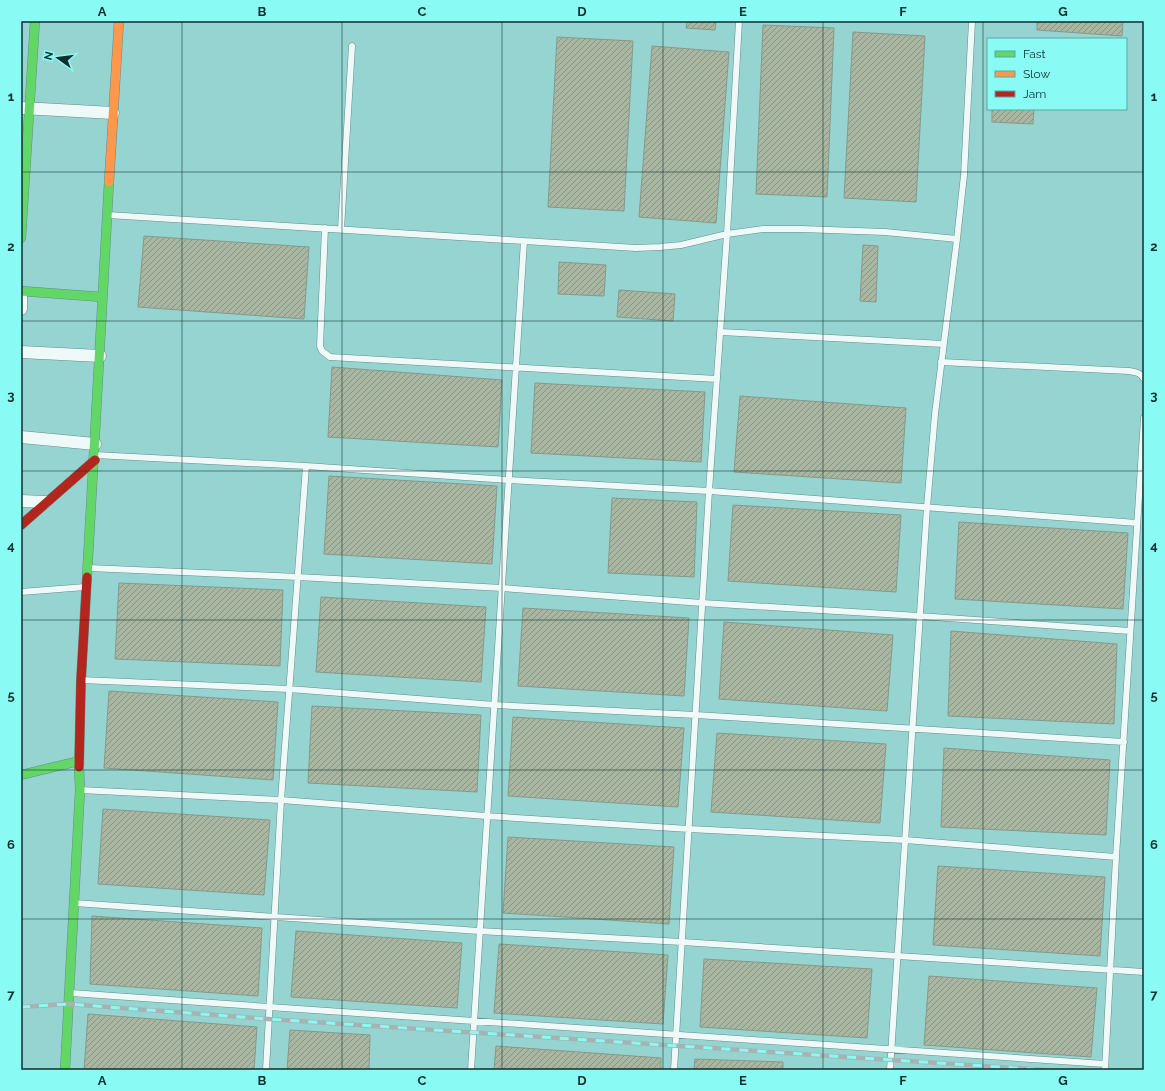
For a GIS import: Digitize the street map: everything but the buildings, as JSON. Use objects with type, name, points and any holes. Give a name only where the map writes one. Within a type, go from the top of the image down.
[{"type":"street","points":[[21,238],[25,108],[35,21]]},
{"type":"street","points":[[65,1070],[80,790],[79,761],[82,680],[95,453],[106,215],[119,21]]},
{"type":"street","points":[[25,108],[113,113]]},
{"type":"street","points":[[21,291],[102,297]]},
{"type":"street","points":[[21,297],[21,309]]},
{"type":"street","points":[[21,352],[100,356]]},
{"type":"street","points":[[21,437],[95,453]]},
{"type":"street","points":[[21,525],[95,453]]},
{"type":"street","points":[[21,501],[45,502]]},
{"type":"street","points":[[21,775],[79,761]]},
{"type":"lane","points":[[674,1070],[708,491],[728,234],[739,21]]},
{"type":"lane","points":[[890,1070],[927,507],[935,414],[964,174],[972,21]]},
{"type":"lane","points":[[341,229],[352,46]]},
{"type":"lane","points":[[106,215],[609,247],[660,247],[681,245],[728,234],[763,229],[885,232],[957,239]]},
{"type":"lane","points":[[326,228],[320,346],[326,355],[336,358],[717,379]]},
{"type":"lane","points":[[471,1070],[486,816],[495,705],[524,241]]},
{"type":"lane","points":[[721,332],[943,344]]},
{"type":"lane","points":[[941,362],[1129,371],[1142,375],[1144,379]]},
{"type":"lane","points":[[70,992],[891,1050],[1105,1067],[1116,857],[1144,418]]},
{"type":"lane","points":[[95,453],[508,480],[708,491],[1137,523]]},
{"type":"lane","points":[[266,1070],[280,800],[290,690],[306,466]]},
{"type":"lane","points":[[89,568],[502,588],[702,603],[1130,631]]},
{"type":"lane","points":[[21,592],[88,586]]},
{"type":"lane","points":[[82,680],[290,690],[495,705],[696,715],[912,730],[1124,742]]},
{"type":"lane","points":[[80,790],[280,800],[486,816],[689,829],[905,840],[1116,857]]},
{"type":"lane","points":[[73,903],[273,918],[682,942],[1144,972]]},
{"type":"railway","points":[[21,1007],[68,1004],[268,1019],[1045,1070]]},
{"type":"traffic: fast","points":[[21,238],[35,21]]},
{"type":"traffic: fast","points":[[87,577],[109,182]]},
{"type":"traffic: fast","points":[[21,291],[102,297]]},
{"type":"traffic: fast","points":[[21,775],[79,761]]},
{"type":"traffic: fast","points":[[65,1070],[80,790],[79,767]]},
{"type":"traffic: slow","points":[[109,182],[119,21]]},
{"type":"traffic: jam","points":[[21,525],[95,460]]},
{"type":"traffic: jam","points":[[79,767],[81,680],[87,577]]}]
